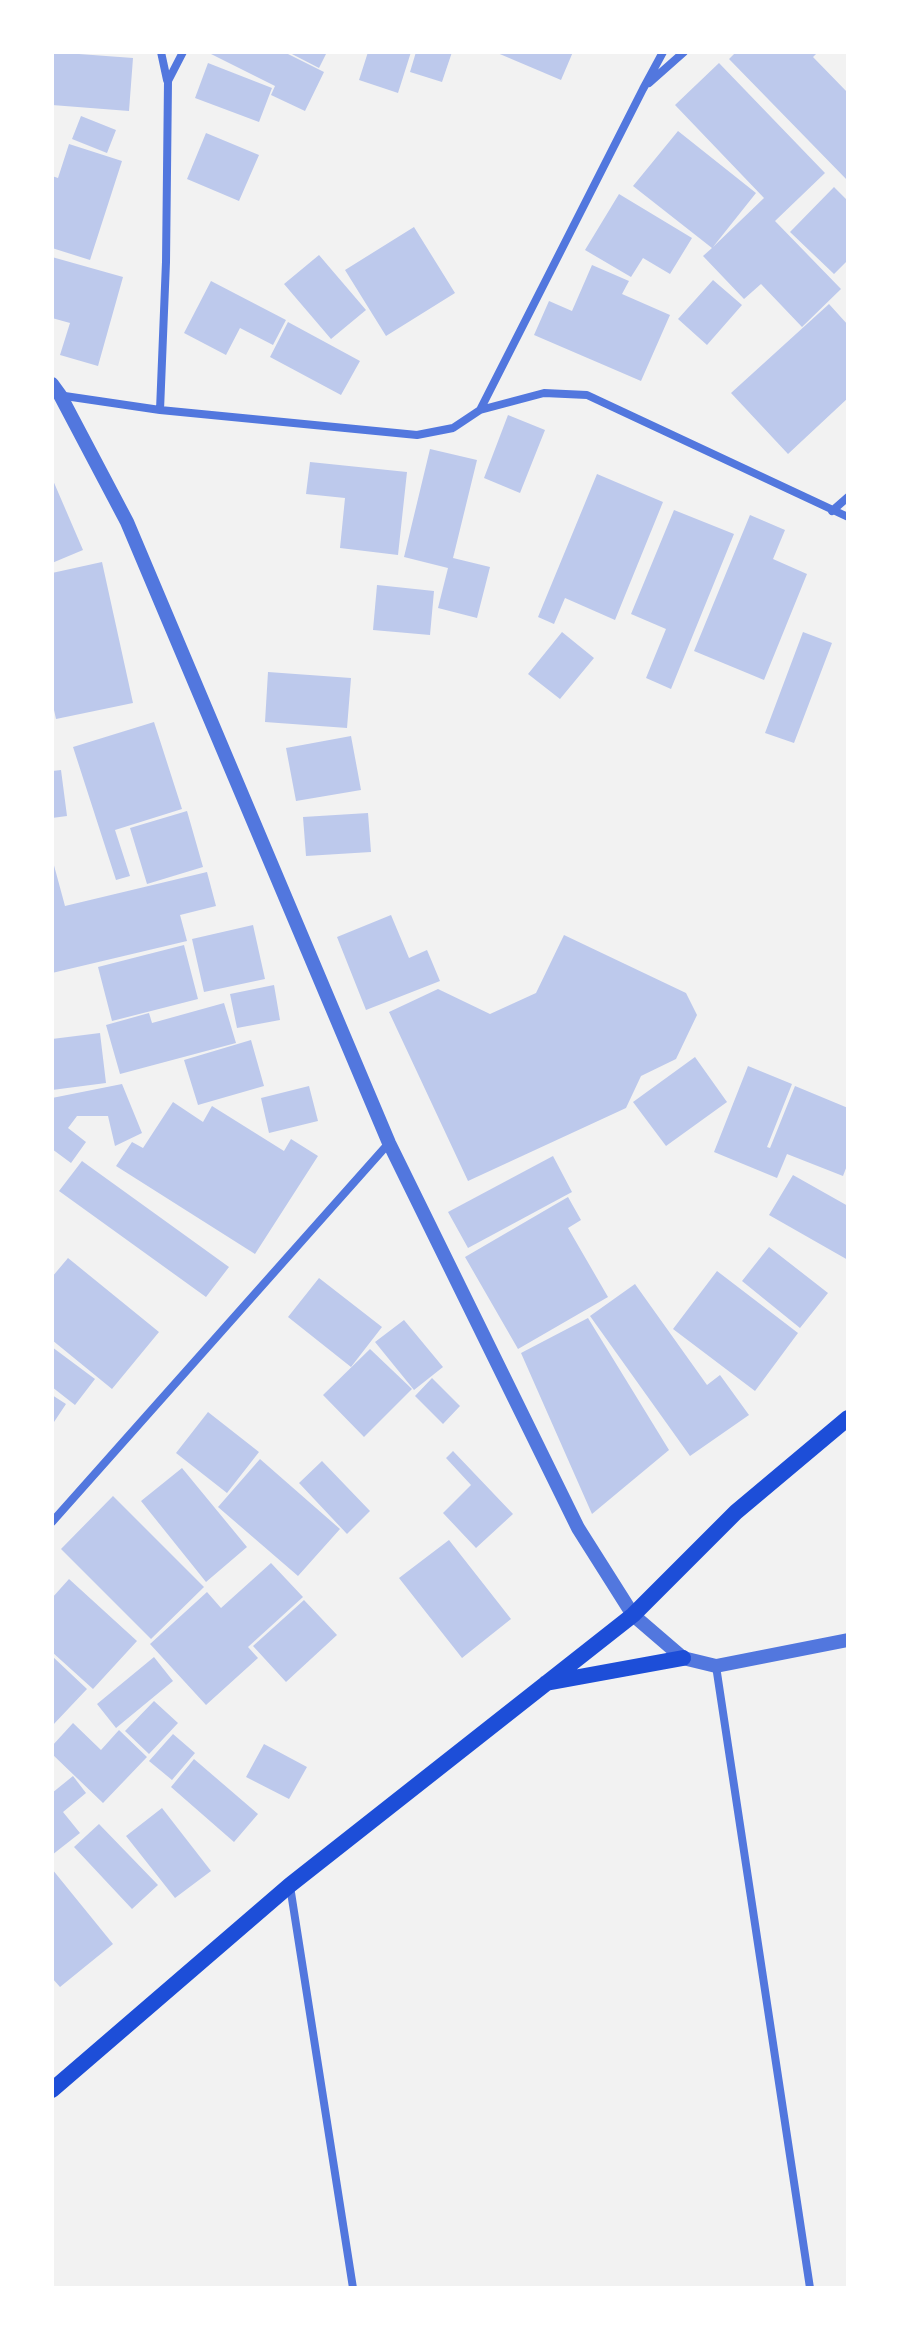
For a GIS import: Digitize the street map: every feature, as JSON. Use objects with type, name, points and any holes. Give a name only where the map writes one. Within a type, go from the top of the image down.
[{"type":"main road","points":[[52,2090],[290,1885],[633,1615],[736,1512],[848,1418]]},
{"type":"main road","points":[[544,1683],[683,1658]]},
{"type":"street","points":[[160,410],[166,262],[168,81],[161,52]]},
{"type":"street","points":[[168,81],[183,52]]},
{"type":"street","points":[[480,410],[663,52]]},
{"type":"street","points":[[643,89],[684,52]]},
{"type":"street","points":[[55,391],[160,410],[417,435],[453,428],[480,410],[544,393],[587,395],[848,517]]},
{"type":"street","points":[[55,391],[127,522],[389,1143],[578,1528],[633,1615],[683,1658],[716,1666],[848,1640]]},
{"type":"street","points":[[832,511],[848,497]]},
{"type":"street","points":[[52,1522],[389,1143]]},
{"type":"street","points":[[716,1666],[810,2288]]},
{"type":"street","points":[[290,1885],[353,2288]]},
{"type":"building","points":[[52,52],[133,58],[129,111],[52,105]]},
{"type":"building","points":[[284,52],[324,72],[305,111],[271,95],[275,86],[211,54]]},
{"type":"building","points":[[288,52],[327,52],[319,68]]},
{"type":"building","points":[[368,52],[411,52],[398,93],[359,80]]},
{"type":"building","points":[[416,52],[452,52],[442,82],[410,72]]},
{"type":"building","points":[[495,52],[573,52],[561,80]]},
{"type":"building","points":[[736,52],[818,52],[813,57],[848,93],[848,181],[729,59]]},
{"type":"building","points":[[208,63],[272,88],[259,122],[195,98]]},
{"type":"building","points":[[719,63],[825,173],[775,221],[841,289],[802,327],[761,284],[744,299],[703,256],[712,248],[633,186],[678,131],[756,193],[713,247],[764,198],[675,105]]},
{"type":"building","points":[[81,116],[116,130],[107,153],[72,139]]},
{"type":"building","points":[[206,133],[259,155],[239,201],[187,179]]},
{"type":"building","points":[[69,144],[122,161],[90,260],[52,248],[52,176],[58,178]]},
{"type":"building","points":[[834,187],[848,201],[848,260],[834,274],[790,232]]},
{"type":"building","points":[[619,194],[692,238],[670,274],[643,258],[631,277],[585,250]]},
{"type":"building","points":[[414,227],[455,293],[386,336],[345,270]]},
{"type":"building","points":[[319,255],[366,310],[331,339],[284,284]]},
{"type":"building","points":[[52,257],[123,277],[98,366],[60,355],[70,323],[52,318]]},
{"type":"building","points":[[592,265],[629,281],[622,294],[670,315],[641,381],[534,335],[549,301],[572,311]]},
{"type":"building","points":[[713,280],[742,305],[707,345],[678,319]]},
{"type":"building","points":[[211,281],[286,320],[273,345],[240,328],[226,355],[184,333]]},
{"type":"building","points":[[829,304],[848,325],[848,398],[788,454],[731,393]]},
{"type":"building","points":[[288,322],[360,361],[341,395],[270,357]]},
{"type":"building","points":[[508,415],[545,430],[520,493],[484,478]]},
{"type":"building","points":[[430,449],[477,460],[453,558],[490,567],[477,618],[438,608],[448,568],[404,557]]},
{"type":"building","points":[[310,462],[407,472],[398,555],[340,548],[345,498],[306,494]]},
{"type":"building","points":[[597,474],[663,502],[615,620],[565,598],[554,624],[538,617]]},
{"type":"building","points":[[52,478],[83,550],[52,563]]},
{"type":"building","points":[[674,510],[734,534],[671,689],[646,678],[666,629],[631,614]]},
{"type":"building","points":[[750,515],[785,530],[773,559],[807,574],[764,680],[694,651]]},
{"type":"building","points":[[102,562],[133,703],[56,719],[52,701],[52,573]]},
{"type":"building","points":[[377,585],[434,591],[430,635],[373,630]]},
{"type":"building","points":[[562,632],[594,658],[560,699],[528,674]]},
{"type":"building","points":[[803,632],[832,643],[794,743],[765,733]]},
{"type":"building","points":[[268,672],[351,678],[347,728],[265,722]]},
{"type":"building","points":[[154,722],[182,809],[115,830],[130,876],[116,880],[73,747]]},
{"type":"building","points":[[351,736],[361,790],[296,801],[286,748]]},
{"type":"building","points":[[61,770],[67,816],[52,818],[52,771]]},
{"type":"building","points":[[187,811],[203,867],[147,884],[130,828]]},
{"type":"building","points":[[368,813],[371,852],[306,856],[303,817]]},
{"type":"building","points":[[52,858],[65,906],[207,872],[216,906],[180,915],[187,941],[52,973]]},
{"type":"building","points":[[391,915],[409,958],[427,950],[440,981],[366,1010],[337,937]]},
{"type":"building","points":[[253,925],[265,979],[204,992],[192,939]]},
{"type":"building","points":[[564,935],[686,993],[697,1015],[676,1059],[641,1076],[626,1108],[468,1181],[389,1012],[438,989],[490,1014],[536,993]]},
{"type":"building","points":[[184,945],[198,999],[112,1021],[98,967]]},
{"type":"building","points":[[274,985],[280,1020],[237,1028],[230,994]]},
{"type":"building","points":[[224,1003],[236,1043],[120,1074],[106,1025],[149,1013],[152,1023]]},
{"type":"building","points":[[100,1033],[106,1083],[52,1090],[52,1039]]},
{"type":"building","points":[[251,1040],[264,1086],[198,1105],[184,1060]]},
{"type":"building","points":[[695,1057],[727,1102],[666,1146],[633,1102]]},
{"type":"building","points":[[748,1066],[792,1084],[767,1147],[770,1148],[795,1086],[848,1108],[848,1163],[843,1176],[787,1154],[777,1178],[714,1152]]},
{"type":"building","points":[[122,1084],[142,1133],[115,1146],[108,1116],[77,1116],[68,1128],[86,1142],[71,1163],[52,1149],[52,1098]]},
{"type":"building","points":[[309,1086],[318,1121],[269,1133],[261,1098]]},
{"type":"building","points":[[173,1102],[203,1122],[212,1106],[284,1151],[291,1139],[318,1156],[255,1254],[116,1166],[132,1142],[143,1148]]},
{"type":"building","points":[[553,1156],[572,1192],[468,1248],[448,1212]]},
{"type":"building","points":[[82,1161],[229,1267],[206,1297],[59,1191]]},
{"type":"building","points":[[793,1175],[848,1206],[848,1260],[769,1215]]},
{"type":"building","points":[[568,1197],[581,1220],[568,1228],[608,1297],[518,1349],[465,1257]]},
{"type":"building","points":[[769,1247],[828,1293],[800,1328],[742,1281]]},
{"type":"building","points":[[68,1258],[159,1332],[112,1389],[52,1340],[52,1277]]},
{"type":"building","points":[[717,1271],[798,1333],[755,1391],[673,1329]]},
{"type":"building","points":[[319,1278],[382,1327],[351,1367],[288,1317]]},
{"type":"building","points":[[635,1284],[707,1385],[720,1375],[749,1415],[690,1456],[590,1316]]},
{"type":"building","points":[[588,1318],[669,1450],[592,1514],[521,1353]]},
{"type":"building","points":[[404,1320],[443,1367],[414,1390],[375,1342]]},
{"type":"building","points":[[52,1347],[95,1379],[75,1405],[52,1387]]},
{"type":"building","points":[[370,1349],[412,1389],[364,1437],[323,1395]]},
{"type":"building","points":[[432,1378],[460,1406],[443,1424],[415,1396]]},
{"type":"building","points":[[52,1395],[66,1404],[52,1425]]},
{"type":"building","points":[[208,1412],[259,1452],[227,1493],[176,1453]]},
{"type":"building","points":[[453,1451],[513,1514],[476,1548],[443,1513],[471,1485],[446,1458]]},
{"type":"building","points":[[260,1459],[340,1529],[298,1576],[218,1507]]},
{"type":"building","points":[[322,1461],[370,1511],[347,1534],[299,1483]]},
{"type":"building","points":[[182,1468],[247,1547],[206,1582],[141,1501]]},
{"type":"building","points":[[113,1496],[204,1587],[151,1639],[61,1549]]},
{"type":"building","points":[[449,1540],[511,1619],[462,1658],[399,1578]]},
{"type":"building","points":[[271,1563],[303,1597],[248,1647],[258,1658],[206,1705],[150,1644],[207,1592],[221,1608]]},
{"type":"building","points":[[69,1579],[137,1641],[93,1689],[52,1652],[52,1598]]},
{"type":"building","points":[[304,1600],[337,1635],[286,1682],[253,1646]]},
{"type":"building","points":[[52,1656],[87,1689],[52,1726]]},
{"type":"building","points":[[154,1657],[173,1681],[116,1728],[97,1704]]},
{"type":"building","points":[[154,1701],[178,1723],[149,1754],[125,1731]]},
{"type":"building","points":[[73,1723],[101,1750],[119,1730],[147,1757],[103,1803],[52,1754],[52,1746]]},
{"type":"building","points":[[173,1734],[195,1753],[172,1780],[149,1761]]},
{"type":"building","points":[[264,1744],[307,1767],[289,1799],[246,1777]]},
{"type":"building","points":[[194,1759],[258,1814],[234,1842],[171,1787]]},
{"type":"building","points":[[73,1776],[86,1793],[63,1812],[80,1833],[52,1855],[52,1793]]},
{"type":"building","points":[[162,1808],[211,1871],[175,1898],[126,1836]]},
{"type":"building","points":[[99,1824],[158,1885],[132,1909],[74,1847]]},
{"type":"building","points":[[52,1869],[113,1944],[60,1987],[52,1978]]}]
